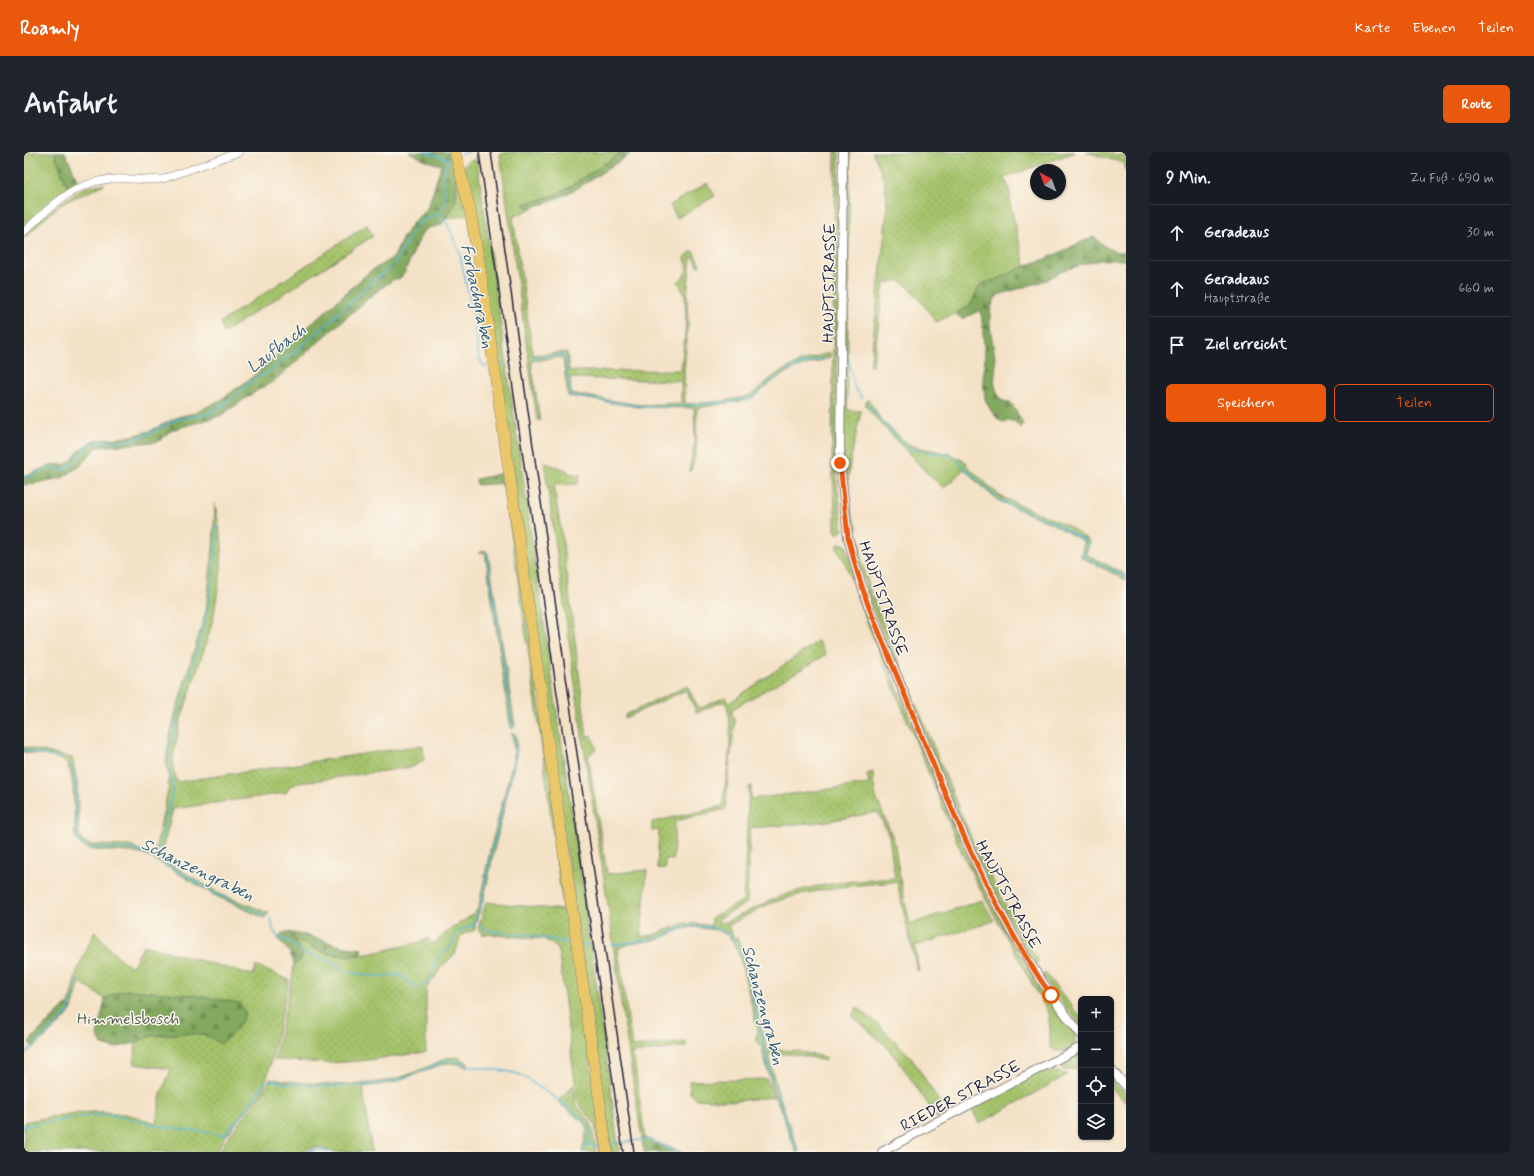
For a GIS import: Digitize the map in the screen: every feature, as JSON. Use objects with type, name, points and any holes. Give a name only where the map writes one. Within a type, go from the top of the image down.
[{"type":"main road","points":[[455,152],[470,210],[479,262],[607,1152]]},
{"type":"street","points":[[24,232],[57,201],[79,188],[113,179],[163,179],[239,152]]},
{"type":"street","name":"HAUPTSTRASSE","points":[[843,152],[840,463],[848,537],[856,568],[868,605],[957,822],[982,876],[1036,974],[1080,1032]]},
{"type":"street","name":"RIEDER STRASSE","points":[[882,1152],[1078,1048]]},
{"type":"street","points":[[1114,1072],[1126,1086]]},
{"type":"green space","points":[[24,152],[54,152],[69,191],[24,229]]},
{"type":"green space","points":[[54,152],[65,152],[80,185],[69,191]]},
{"type":"green space","points":[[409,152],[449,152],[456,169],[456,199],[453,208],[441,225],[428,228],[422,233],[404,274],[398,280],[394,279],[371,296],[274,381],[220,416],[178,428],[169,432],[161,440],[155,442],[97,447],[80,466],[62,478],[24,485],[24,475],[28,475],[50,465],[65,464],[71,461],[79,451],[89,443],[97,440],[127,437],[150,431],[178,417],[195,413],[220,400],[250,379],[369,272],[394,257],[402,239],[413,222],[427,209],[441,165],[427,161]]},
{"type":"green space","points":[[510,152],[622,152],[565,190],[543,199],[524,204],[526,207],[535,207],[513,217],[533,355],[567,352],[569,371],[681,370],[686,322],[685,295],[678,282],[687,271],[687,265],[684,257],[693,251],[700,264],[699,267],[693,257],[691,259],[687,295],[688,324],[684,372],[685,404],[719,401],[752,394],[778,373],[792,366],[830,353],[830,358],[786,373],[748,400],[697,408],[696,453],[691,471],[689,471],[695,441],[694,408],[638,407],[568,396],[563,359],[560,357],[532,361],[540,421],[537,420],[500,154]],"holes":[[[570,378],[681,381],[681,403],[640,405],[573,394],[571,392]]]},
{"type":"green space","points":[[622,152],[633,152],[567,194],[539,205],[526,207],[523,204],[543,199],[565,190]]},
{"type":"green space","points":[[835,152],[839,152],[836,447],[837,481],[843,530],[838,534],[835,530],[832,458]]},
{"type":"green space","points":[[847,152],[850,152],[847,410],[861,411],[850,463],[848,481],[852,515],[858,528],[855,531],[852,531],[843,464]]},
{"type":"green space","points":[[872,152],[1075,152],[1042,164],[1030,164],[1030,168],[1004,178],[1010,189],[1010,203],[1025,266],[998,279],[982,284],[971,304],[965,309],[936,322],[913,292],[902,282],[897,281],[884,284],[873,365],[870,367],[887,211],[884,180]]},
{"type":"green space","points":[[1086,152],[1106,152],[1126,155],[1126,171],[1123,163]]},
{"type":"green space","points":[[469,160],[477,161],[589,932],[619,1152],[611,1152],[464,165]]},
{"type":"green space","points":[[456,169],[467,215],[447,219],[456,199]]},
{"type":"green space","points":[[105,183],[96,189],[59,206],[24,238],[24,234],[44,215],[83,188]]},
{"type":"green space","points":[[707,183],[715,196],[677,218],[670,205]]},
{"type":"green space","points":[[367,225],[373,236],[223,333],[221,322]]},
{"type":"green space","points":[[1094,237],[1112,251],[1126,252],[1126,260],[1099,260],[1064,270],[1047,280],[998,295],[993,302],[990,325],[996,365],[995,387],[1001,400],[1012,404],[1023,423],[1021,428],[1014,421],[1003,422],[999,420],[991,411],[985,399],[983,378],[985,358],[981,310],[962,319],[956,314],[971,304],[982,284],[998,279]]},
{"type":"green space","points":[[868,399],[882,421],[902,439],[912,446],[951,454],[967,463],[966,465],[1000,496],[1068,526],[1090,542],[1086,554],[1126,575],[1126,580],[1081,557],[1083,541],[1053,524],[999,501],[964,469],[944,488],[929,475],[872,414],[866,405],[866,401]]},
{"type":"green space","points":[[544,461],[550,465],[565,469],[568,473],[580,475],[578,484],[555,485],[554,488],[562,537],[587,737],[591,735],[597,749],[588,756],[607,874],[647,870],[641,937],[654,935],[684,923],[711,926],[712,917],[743,901],[749,787],[751,786],[751,799],[869,784],[867,774],[873,772],[876,797],[894,840],[900,879],[910,924],[982,900],[994,921],[915,946],[919,970],[917,971],[897,882],[867,884],[807,893],[765,906],[728,926],[734,938],[738,937],[767,1049],[798,1051],[827,1058],[825,1061],[796,1055],[768,1054],[777,1089],[799,1152],[796,1152],[772,1087],[761,1045],[755,1039],[758,1031],[740,958],[734,944],[726,934],[717,930],[693,927],[679,930],[660,939],[629,944],[618,949],[632,1047],[686,1042],[686,1047],[633,1053],[645,1138],[642,1139],[583,741]],"holes":[[[878,812],[889,836],[895,878],[841,883],[800,890],[778,897],[720,924],[718,919],[747,903],[750,828],[823,822]]]},
{"type":"green space","points":[[504,473],[506,483],[477,485],[476,479]]},
{"type":"green space","points":[[508,483],[603,1152],[599,1152],[595,1124],[582,1108],[577,1099],[559,955],[556,947],[544,939],[482,934],[478,929],[486,902],[563,910],[539,725],[505,490],[501,484]]},
{"type":"green space","points":[[215,503],[222,545],[221,570],[214,614],[209,634],[180,722],[173,758],[173,768],[177,782],[423,745],[424,759],[422,762],[412,767],[299,783],[290,786],[286,793],[173,809],[160,858],[222,895],[269,913],[264,918],[214,895],[145,855],[130,852],[93,850],[83,847],[76,839],[73,785],[69,768],[66,763],[52,757],[24,752],[24,747],[72,758],[77,782],[79,834],[83,842],[92,845],[129,846],[154,855],[169,786],[169,776],[166,763],[169,740],[177,707],[206,611],[213,548]]},
{"type":"green space","points":[[858,538],[861,542],[862,561],[871,593],[959,809],[977,850],[1022,936],[1038,960],[1037,965],[1034,965],[998,900],[968,840],[870,602],[854,545],[854,540]]},
{"type":"green space","points":[[841,543],[846,545],[852,567],[876,633],[942,798],[969,860],[1034,978],[1048,1000],[1069,1025],[1074,1034],[1074,1044],[1071,1048],[1063,1052],[1054,1050],[1050,1047],[1048,1013],[974,878],[957,842],[868,625],[844,560],[837,549],[837,545]]},
{"type":"green space","points":[[484,550],[488,553],[515,726],[511,730],[485,552],[479,553]]},
{"type":"green space","points":[[818,641],[826,655],[731,710],[735,721],[727,787],[726,809],[675,821],[673,860],[665,859],[665,869],[657,868],[659,830],[652,831],[652,822],[723,806],[730,741],[729,715],[726,703],[721,702],[697,713],[687,692],[684,691],[625,718],[625,715],[687,686],[698,707],[701,708],[725,697],[729,703]]},
{"type":"green space","points":[[512,733],[516,735],[516,757],[484,898],[475,924],[475,930],[465,933],[460,938],[455,954],[441,967],[426,988],[426,1052],[360,1061],[329,1063],[274,1060],[294,965],[301,959],[293,940],[328,954],[339,956],[363,955],[423,941],[429,938],[430,943],[434,943],[448,931],[475,913],[479,906],[490,850],[512,765],[514,752]]},
{"type":"green space","points":[[95,931],[117,956],[132,967],[144,945],[253,975],[256,966],[289,980],[268,1075],[262,1092],[224,1138],[216,1152],[24,1152],[24,1122],[86,1112],[111,1112],[135,1116],[156,1123],[161,1094],[171,1069],[134,1064],[136,1043],[151,1036],[186,1033],[209,1036],[230,1036],[113,994],[105,999],[80,982],[72,1009],[65,1006],[69,1004],[77,971]]},
{"type":"green space","points":[[286,932],[305,935],[344,947],[363,949],[361,955],[328,954],[294,940],[303,956],[294,965],[292,957],[278,939],[281,934]]},
{"type":"green space","points":[[1045,973],[1078,1014],[1078,1022],[1052,990],[1042,975]]},
{"type":"green space","name":"Himmelsbosch","points":[[127,990],[194,995],[239,1003],[245,1011],[244,1016],[239,1025],[220,1044],[209,1036],[186,1033],[151,1036],[136,1043],[113,1048],[102,1045],[97,1035],[105,999],[113,994]]},
{"type":"green space","points":[[65,1006],[72,1009],[65,1019],[34,1047],[29,1043],[33,1037]]},
{"type":"green space","points":[[857,1007],[881,1027],[912,1058],[947,1114],[938,1119],[902,1066],[885,1045],[852,1016]]},
{"type":"green space","points":[[1078,1053],[1078,1069],[1064,1071],[1061,1068],[1061,1061]]},
{"type":"green space","points":[[454,1057],[468,1063],[467,1067],[450,1063],[440,1065],[392,1083],[363,1087],[372,1152],[335,1152],[316,1147],[302,1152],[219,1152],[231,1133],[259,1098],[270,1079],[327,1084],[370,1083],[392,1080],[416,1072],[447,1058]]},
{"type":"green space","points":[[1044,1068],[1067,1075],[979,1124],[971,1107]]},
{"type":"green space","points":[[767,1079],[774,1097],[734,1101],[696,1099],[690,1093],[689,1081]]},
{"type":"green space","points":[[1114,1083],[1126,1093],[1126,1103],[1114,1091]]},
{"type":"green space","points":[[573,1085],[576,1105],[591,1123],[596,1152],[582,1152],[587,1130],[585,1124],[558,1102]]},
{"type":"green space","points":[[645,1138],[681,1152],[644,1152],[642,1139]]},
{"type":"waterway","points":[[426,152],[448,159]]},
{"type":"waterway","name":"Laufbach","points":[[461,154],[469,152]]},
{"type":"waterway","name":"Laufbach","points":[[24,477],[29,477],[46,468],[62,470],[68,468],[74,463],[86,447],[96,442],[124,441],[137,438],[178,419],[207,414],[229,401],[254,379],[266,373],[292,354],[395,263],[417,224],[425,219],[439,214],[445,198],[444,172],[448,159]]},
{"type":"waterway","name":"Forbachgraben","points":[[439,214],[448,225],[460,254],[474,320],[479,358],[484,366],[489,367]]},
{"type":"waterway","name":"Forbachgraben","points":[[532,358],[562,355],[565,358],[570,393],[573,396],[646,407],[730,402],[751,398],[787,370],[805,363],[825,358]]},
{"type":"waterway","name":"Forbachgraben","points":[[848,357],[854,387],[862,398]]},
{"type":"waterway","name":"Forbachgraben","points":[[499,366],[505,364]]},
{"type":"waterway","name":"Forbachgraben","points":[[868,405],[909,449],[953,457],[999,500],[1054,523],[1086,541],[1087,546],[1083,552],[1084,557],[1126,577]]},
{"type":"waterway","points":[[156,858],[173,791],[173,783],[168,765],[168,755],[204,623],[215,565],[217,524]]},
{"type":"waterway","points":[[487,553],[513,728]]},
{"type":"waterway","points":[[472,926],[481,905],[492,850],[515,759],[516,750],[514,735]]},
{"type":"waterway","name":"Schanzengraben","points":[[24,750],[63,759]]},
{"type":"waterway","name":"Schanzengraben","points":[[69,763],[75,783],[77,835],[83,845],[89,848],[131,849],[152,856],[218,895],[267,916]]},
{"type":"waterway","name":"Schanzengraben","points":[[271,918],[273,930],[278,937],[289,942],[302,952],[311,956],[322,958],[353,973],[371,976],[401,975],[410,984],[419,987],[423,986],[430,978],[438,957],[449,950],[457,934],[463,929],[474,926]]},
{"type":"waterway","name":"Schanzengraben","points":[[479,926],[495,932],[527,935],[572,943]]},
{"type":"waterway","name":"Schanzengraben","points":[[612,945],[653,939],[664,936],[684,926],[713,928],[728,933],[741,950],[770,1073],[798,1152]]},
{"type":"waterway","name":"Schanzengraben","points":[[581,944],[589,945]]},
{"type":"waterway","points":[[24,1055],[67,1014],[78,979]]},
{"type":"waterway","points":[[270,1081],[327,1086],[370,1085],[400,1079],[448,1060],[475,1067],[508,1071],[521,1075],[569,1108],[585,1122],[590,1131],[585,1152]]},
{"type":"waterway","points":[[24,1126],[95,1115],[111,1115],[160,1126],[224,1135],[252,1101],[265,1080]]},
{"type":"waterway","points":[[611,1144],[647,1139],[678,1152]]},
{"type":"waterway","points":[[587,1145],[601,1146]]},
{"type":"waterway","points":[[307,1152],[318,1149],[328,1152]]},
{"type":"railway","points":[[479,152],[623,1152]]},
{"type":"railway","points":[[491,152],[634,1152]]},
{"type":"route","points":[[840,463],[848,537],[868,605],[968,847],[1031,966],[1051,995]]}]
